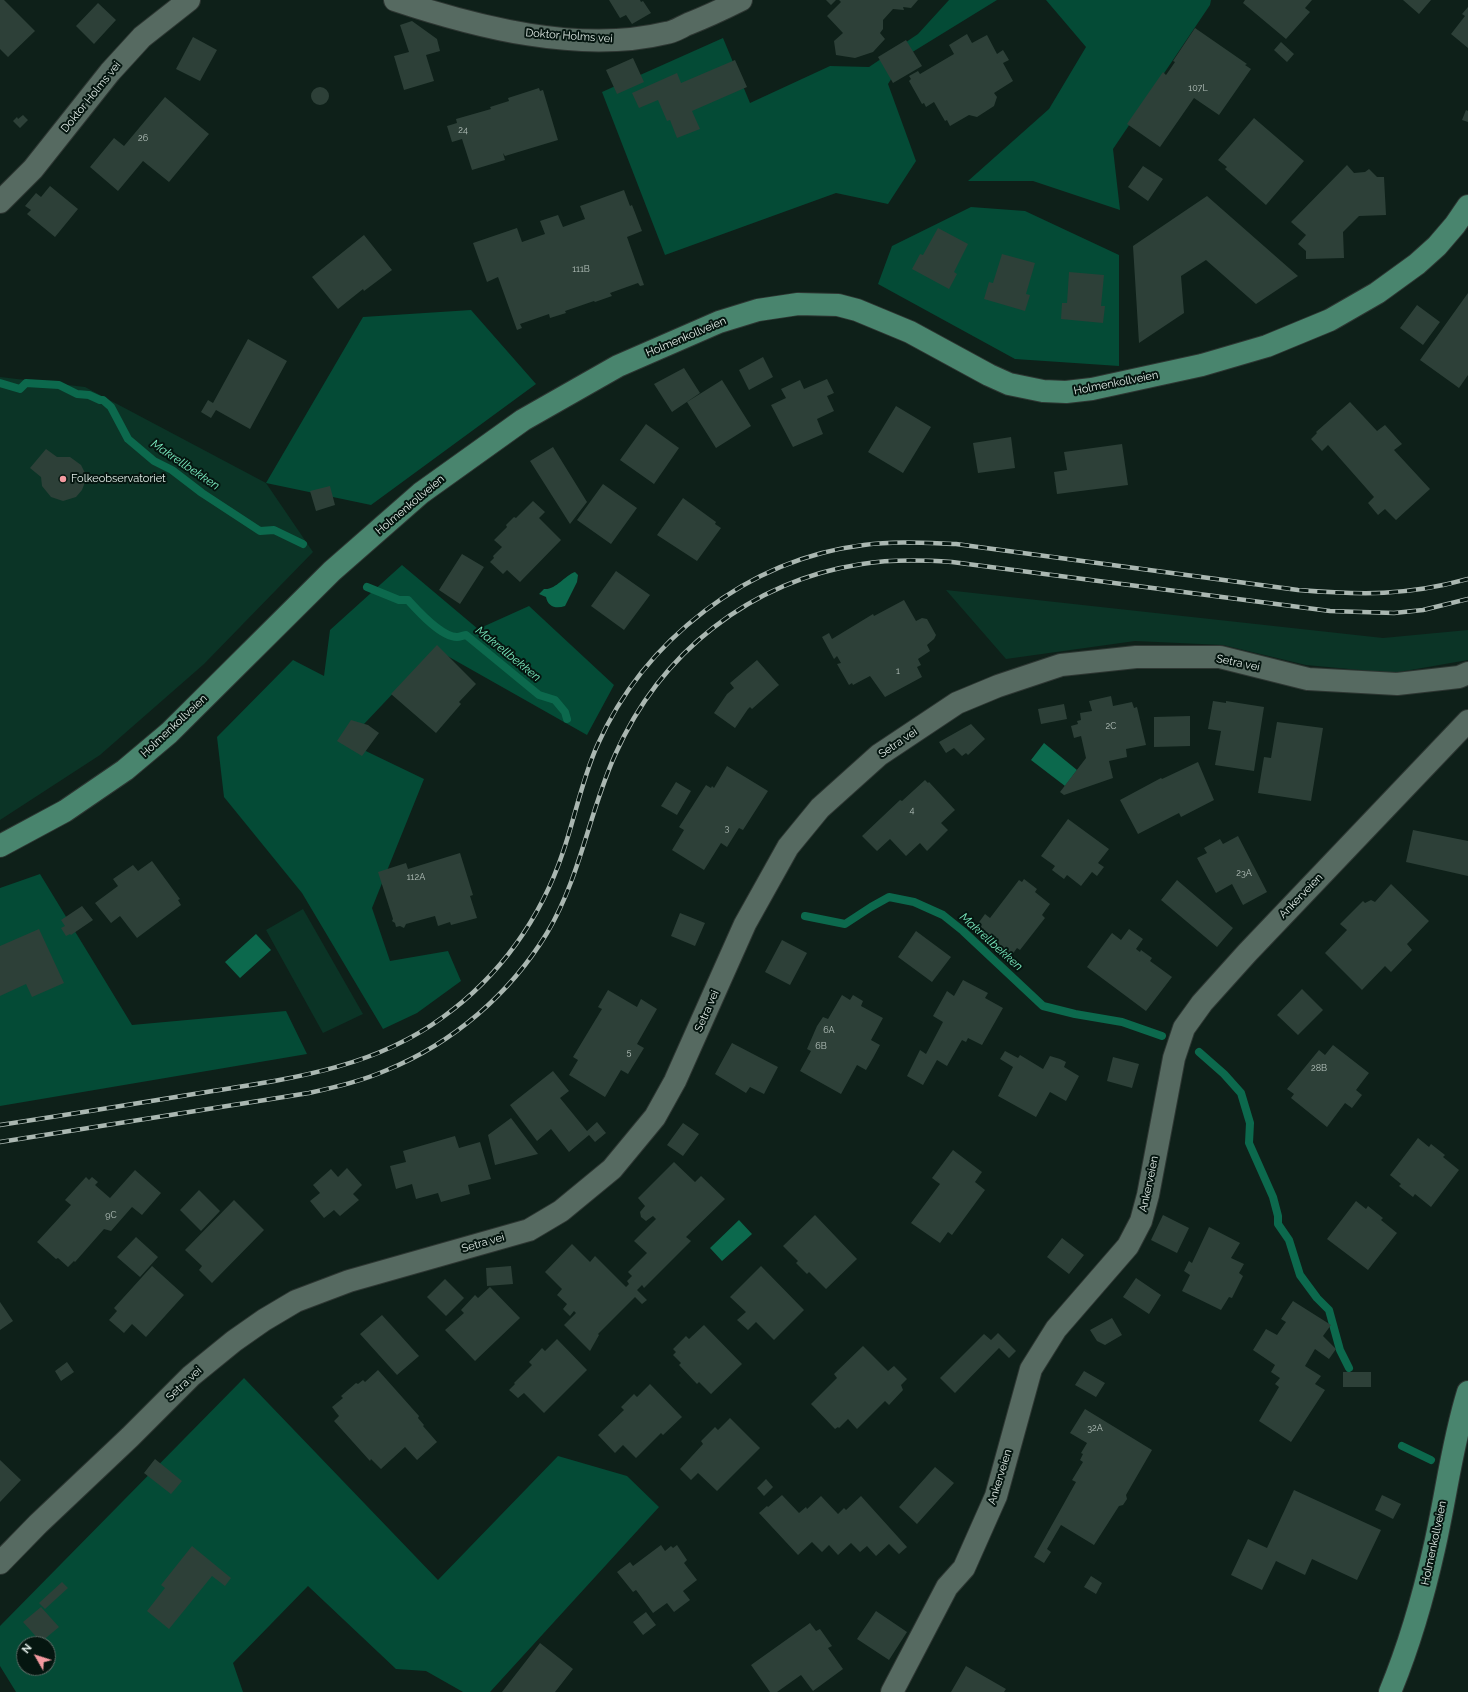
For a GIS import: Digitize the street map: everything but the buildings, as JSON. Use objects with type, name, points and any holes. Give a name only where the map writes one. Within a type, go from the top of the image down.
[{"type":"main road","name":"Holmenkollveien","points":[[0,846],[65,811],[125,770],[168,733],[332,572],[421,493],[523,420],[618,366],[712,325],[758,310],[798,304],[838,305],[857,310],[910,332],[989,375],[1009,384],[1043,391],[1066,392],[1092,389],[1202,365],[1267,346],[1330,320],[1377,293],[1417,264],[1437,246],[1455,225],[1468,206]]},
{"type":"main road","name":"Holmenkollveien","points":[[1390,1692],[1398,1673],[1424,1590],[1434,1549],[1457,1434],[1468,1392]]},
{"type":"street","name":"Doktor Holms vei","points":[[0,202],[33,169],[72,122],[110,72],[142,37],[189,0]]},
{"type":"street","name":"Doktor Holms vei","points":[[395,0],[427,11],[490,27],[541,36],[594,40],[630,40],[667,33],[714,14],[741,0]]},
{"type":"street","name":"Setra vei","points":[[0,1563],[38,1524],[130,1437],[191,1376],[234,1341],[264,1320],[296,1301],[349,1281],[529,1230],[561,1211],[612,1169],[655,1117],[675,1081],[745,924],[788,847],[820,808],[879,755],[957,703],[998,686],[1061,665],[1136,657],[1220,657],[1308,679],[1397,684],[1459,677],[1468,673]]},
{"type":"street","name":"Ankerveien","points":[[892,1692],[947,1587],[964,1568],[996,1496],[1031,1369],[1056,1329],[1128,1246],[1141,1222],[1148,1195],[1174,1058],[1184,1028],[1202,1003],[1246,953],[1449,740],[1468,722]]},
{"type":"shaded area","points":[[949,0],[997,0],[906,56],[888,84],[916,161],[888,204],[836,193],[665,255],[602,92],[723,38],[750,103],[830,66],[869,67],[918,34]]},
{"type":"shaded area","points":[[1046,0],[1211,0],[1210,5],[1113,149],[1120,210],[1033,181],[968,181],[1049,109],[1086,47]]},
{"type":"shaded area","points":[[971,207],[1025,211],[1119,255],[1119,366],[1015,359],[878,284],[892,246]]},
{"type":"shaded area","points":[[471,310],[536,384],[371,505],[266,483],[363,317]]},
{"type":"shaded area","points":[[0,377],[85,387],[266,483],[313,552],[204,664],[100,755],[0,820]]},
{"type":"shaded area","points":[[402,565],[478,629],[529,606],[614,685],[587,735],[435,649],[347,742],[424,779],[372,908],[390,961],[448,951],[461,981],[417,1013],[383,1029],[302,893],[224,797],[217,737],[293,660],[324,676],[330,630]]},
{"type":"shaded area","points":[[575,572],[578,575],[577,582],[565,606],[553,606],[549,603],[546,597],[539,594],[544,589],[548,589],[556,585],[567,576]]},
{"type":"shaded area","points":[[946,590],[1383,638],[1468,630],[1468,660],[1393,673],[1306,665],[1223,645],[1135,641],[1006,659]]},
{"type":"shaded area","points":[[1044,743],[1077,770],[1065,786],[1031,760]]},
{"type":"shaded area","points":[[40,874],[132,1025],[286,1011],[307,1054],[0,1106],[0,888]]},
{"type":"shaded area","points":[[303,909],[363,1014],[323,1033],[266,930]]},
{"type":"shaded area","points":[[256,934],[271,950],[240,978],[225,962]]},
{"type":"shaded area","points":[[739,1220],[752,1234],[722,1261],[710,1248]]},
{"type":"shaded area","points":[[244,1378],[438,1580],[558,1456],[627,1476],[659,1507],[490,1692],[463,1692],[426,1671],[396,1669],[308,1586],[233,1663],[243,1692],[16,1692],[0,1666],[0,1626]]},
{"type":"waterway","name":"Makrellbekken","points":[[0,383],[20,389],[26,383],[59,385],[77,394],[89,395],[103,400],[111,407],[128,439],[154,461],[172,470],[202,493],[260,531],[274,530],[303,544]]},
{"type":"waterway","name":"Makrellbekken","points":[[367,587],[399,600],[408,600],[430,623],[444,633],[457,637],[466,635],[539,695],[555,700],[565,712],[567,719]]},
{"type":"waterway","name":"Makrellbekken","points":[[805,916],[845,924],[889,897],[914,902],[943,915],[963,931],[1043,1006],[1075,1014],[1122,1022],[1162,1036]]},
{"type":"waterway","name":"Makrellbekken","points":[[1199,1052],[1224,1074],[1241,1093],[1250,1123],[1249,1143],[1273,1197],[1278,1216],[1278,1224],[1289,1240],[1300,1275],[1317,1298],[1329,1310],[1340,1350],[1349,1368]]},
{"type":"waterway","name":"Makrellbekken","points":[[1402,1446],[1431,1460]]},
{"type":"railway","points":[[0,1125],[291,1078],[355,1061],[385,1050],[415,1035],[443,1017],[464,1001],[500,964],[516,944],[543,900],[563,852],[587,772],[597,746],[617,708],[642,672],[672,640],[705,611],[741,587],[780,567],[821,553],[864,545],[910,543],[956,544],[1321,592],[1384,593],[1425,589],[1468,579]]},
{"type":"railway","points":[[0,1142],[309,1093],[358,1081],[378,1074],[435,1046],[457,1031],[498,996],[516,976],[547,933],[568,890],[606,777],[615,755],[634,718],[657,685],[683,654],[713,628],[746,605],[782,587],[821,573],[862,564],[884,561],[918,560],[952,562],[1330,611],[1394,613],[1423,610],[1468,599]]},
{"type":"place","name":"Folkeobservatoriet","points":[[63,479]]}]
